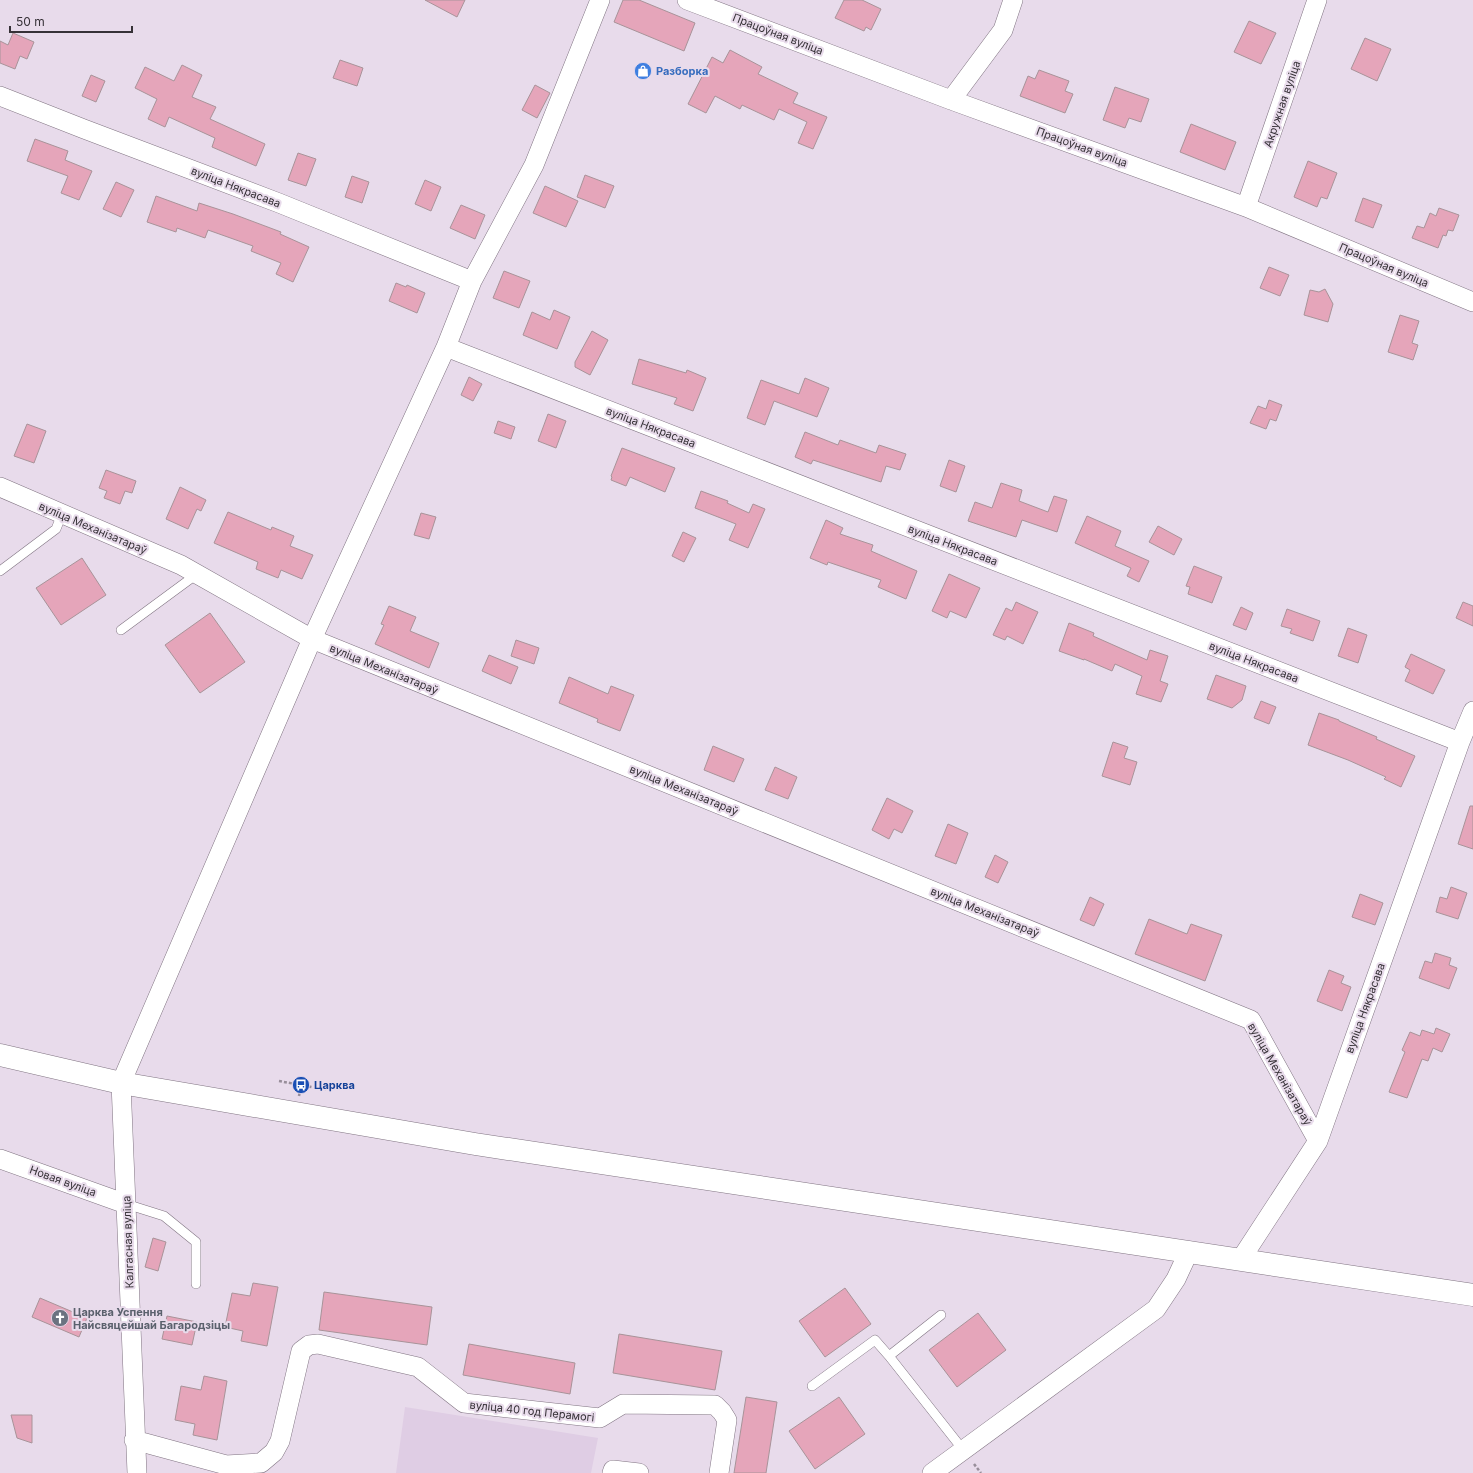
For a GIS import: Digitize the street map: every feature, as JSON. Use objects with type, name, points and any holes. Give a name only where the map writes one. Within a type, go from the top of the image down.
[{"type":"main road","points":[[0,1055],[122,1083],[476,1144],[1473,1295]]},
{"type":"street","points":[[122,1083],[312,639],[446,347],[472,281],[534,165],[600,0]]},
{"type":"street","name":"Працоўная вуліца","points":[[687,0],[951,100],[1246,207],[1473,302]]},
{"type":"street","points":[[951,100],[1003,30],[1013,0]]},
{"type":"street","name":"Акружная вуліца","points":[[1246,207],[1317,0]]},
{"type":"street","name":"вуліца Някрасава","points":[[0,96],[279,203],[472,281]]},
{"type":"street","name":"вуліца Някрасава","points":[[446,347],[1460,742]]},
{"type":"street","name":"вуліца Механізатараў","points":[[0,487],[181,565],[312,639],[1251,1020],[1318,1141]]},
{"type":"street","name":"вуліца Някрасава","points":[[1241,1259],[1318,1141],[1460,742],[1473,711]]},
{"type":"street","name":"Калгасная вуліца","points":[[122,1083],[134,1440],[137,1473]]},
{"type":"street","name":"Новая вуліца","points":[[0,1159],[126,1204]]},
{"type":"street","points":[[932,1473],[1156,1309],[1176,1279],[1189,1251]]},
{"type":"street","name":"вуліца 40 год Перамогі","points":[[134,1440],[226,1465],[254,1468],[274,1452],[280,1441],[301,1351],[309,1345],[318,1344],[418,1367],[464,1403],[600,1418],[623,1404],[715,1405],[727,1420],[719,1473]]},
{"type":"street","points":[[612,1473],[613,1470],[639,1473]]},
{"type":"lane","points":[[0,571],[56,529],[62,514]]},
{"type":"lane","points":[[121,630],[197,574]]},
{"type":"lane","points":[[126,1204],[164,1216],[196,1242],[196,1284]]},
{"type":"lane","points":[[889,1356],[940,1315]]},
{"type":"lane","points":[[812,1386],[875,1340],[964,1451]]},
{"type":"path","points":[[279,1081],[326,1090]]},
{"type":"shaded area","points":[[405,1407],[598,1438],[591,1473],[396,1473]]},
{"type":"building","points":[[425,0],[465,0],[457,17]]},
{"type":"building","points":[[623,0],[639,0],[695,23],[684,51],[614,22]]},
{"type":"building","points":[[844,0],[862,0],[881,9],[871,30],[866,27],[864,31],[835,18]]},
{"type":"building","points":[[1249,21],[1276,33],[1261,64],[1234,52]]},
{"type":"building","points":[[13,33],[34,42],[27,59],[20,56],[15,69],[0,63],[0,41],[8,45]]},
{"type":"building","points":[[1365,38],[1391,49],[1377,81],[1351,69]]},
{"type":"building","points":[[730,50],[762,67],[758,74],[798,93],[793,103],[827,117],[813,149],[798,143],[807,122],[779,109],[774,120],[742,105],[740,109],[715,96],[706,113],[688,104],[712,57],[723,63]]},
{"type":"building","points":[[340,60],[363,68],[357,86],[333,78]]},
{"type":"building","points":[[182,65],[202,75],[192,97],[216,107],[210,119],[265,144],[256,166],[212,147],[215,138],[169,117],[165,127],[148,119],[157,99],[135,88],[145,67],[174,81]]},
{"type":"building","points":[[1039,70],[1069,81],[1065,91],[1073,94],[1065,113],[1020,96],[1028,76],[1035,79]]},
{"type":"building","points":[[91,75],[105,81],[96,102],[82,96]]},
{"type":"building","points":[[535,85],[550,93],[537,118],[522,110]]},
{"type":"building","points":[[1115,87],[1149,99],[1141,122],[1129,118],[1125,128],[1103,120]]},
{"type":"building","points":[[1191,124],[1236,142],[1225,170],[1180,152]]},
{"type":"building","points":[[35,139],[68,151],[65,160],[92,171],[79,200],[61,193],[68,176],[27,161]]},
{"type":"building","points":[[298,153],[316,159],[306,186],[288,180]]},
{"type":"building","points":[[1308,161],[1337,173],[1327,199],[1321,197],[1317,207],[1294,197]]},
{"type":"building","points":[[585,175],[614,186],[605,208],[577,197]]},
{"type":"building","points":[[352,176],[369,182],[362,203],[345,197]]},
{"type":"building","points":[[425,180],[441,187],[431,211],[415,204]]},
{"type":"building","points":[[116,182],[134,190],[121,217],[103,209]]},
{"type":"building","points":[[545,186],[578,201],[566,227],[533,213]]},
{"type":"building","points":[[156,196],[197,211],[199,203],[233,214],[281,232],[280,234],[309,247],[293,282],[276,274],[281,263],[251,251],[253,246],[208,230],[205,238],[177,228],[176,232],[147,222]]},
{"type":"building","points":[[1363,198],[1382,205],[1373,228],[1355,221]]},
{"type":"building","points":[[461,205],[485,215],[475,239],[450,228]]},
{"type":"building","points":[[1439,208],[1459,215],[1453,231],[1448,230],[1446,236],[1443,235],[1438,248],[1412,238],[1417,226],[1424,228],[1430,213],[1436,216]]},
{"type":"building","points":[[1269,267],[1289,275],[1280,296],[1260,288]]},
{"type":"building","points":[[504,271],[530,281],[519,308],[493,298]]},
{"type":"building","points":[[396,283],[406,287],[407,285],[425,293],[417,313],[389,301]]},
{"type":"building","points":[[1325,289],[1333,304],[1328,322],[1304,315],[1310,290],[1319,292]]},
{"type":"building","points":[[554,310],[570,317],[557,349],[523,335],[532,312],[550,320]]},
{"type":"building","points":[[1400,315],[1419,321],[1412,343],[1418,345],[1413,360],[1388,352]]},
{"type":"building","points":[[592,331],[608,340],[590,375],[575,367],[575,362]]},
{"type":"building","points":[[639,359],[686,373],[687,370],[706,378],[693,411],[674,404],[677,398],[632,384]]},
{"type":"building","points":[[469,377],[482,384],[473,401],[461,395]]},
{"type":"building","points":[[805,378],[829,388],[817,417],[774,401],[765,425],[747,418],[761,380],[799,394]]},
{"type":"building","points":[[1269,400],[1282,405],[1276,421],[1270,419],[1266,429],[1250,423],[1258,406],[1266,409]]},
{"type":"building","points":[[548,414],[566,421],[556,448],[538,441]]},
{"type":"building","points":[[498,421],[515,427],[511,439],[494,433]]},
{"type":"building","points":[[27,424],[46,431],[34,463],[14,456]]},
{"type":"building","points":[[805,432],[838,445],[840,440],[876,453],[879,445],[906,454],[900,470],[886,466],[881,482],[813,460],[811,464],[795,457]]},
{"type":"building","points":[[622,448],[675,468],[665,492],[630,477],[626,486],[611,480],[611,476]]},
{"type":"building","points":[[949,460],[965,466],[956,492],[940,486]]},
{"type":"building","points":[[106,470],[136,481],[132,493],[125,491],[120,504],[104,498],[107,491],[99,488]]},
{"type":"building","points":[[1001,483],[1022,490],[1019,501],[1048,512],[1054,496],[1067,500],[1057,532],[1022,520],[1016,537],[968,521],[975,502],[992,508]]},
{"type":"building","points":[[180,487],[206,500],[201,511],[197,509],[188,529],[166,519]]},
{"type":"building","points":[[701,491],[728,501],[727,503],[749,513],[753,504],[765,509],[748,548],[729,540],[736,524],[695,508]]},
{"type":"building","points":[[228,512],[271,530],[272,527],[294,536],[290,546],[313,555],[302,579],[281,570],[278,578],[256,569],[258,562],[214,543]]},
{"type":"building","points":[[421,513],[436,517],[429,539],[414,535]]},
{"type":"building","points":[[1087,516],[1121,531],[1115,546],[1149,561],[1139,582],[1127,576],[1131,568],[1075,543]]},
{"type":"building","points":[[826,520],[843,528],[840,534],[873,545],[871,551],[917,571],[906,599],[878,587],[881,580],[828,562],[827,565],[810,558]]},
{"type":"building","points":[[1158,526],[1182,539],[1174,555],[1149,542]]},
{"type":"building","points":[[683,532],[696,538],[684,562],[672,556]]},
{"type":"building","points":[[82,558],[106,595],[61,625],[36,588]]},
{"type":"building","points":[[1194,566],[1222,577],[1212,603],[1188,594],[1190,587],[1186,586]]},
{"type":"building","points":[[949,574],[980,588],[966,618],[950,611],[947,618],[932,611]]},
{"type":"building","points":[[1016,602],[1038,612],[1023,644],[1007,636],[1005,640],[993,635],[1006,608],[1012,611]]},
{"type":"building","points":[[1463,602],[1473,606],[1473,626],[1456,618]]},
{"type":"building","points":[[389,606],[416,617],[410,631],[439,643],[429,668],[375,644],[384,625],[381,624]]},
{"type":"building","points":[[1241,607],[1253,613],[1246,630],[1233,625]]},
{"type":"building","points":[[1287,609],[1320,621],[1313,641],[1290,633],[1292,629],[1281,626]]},
{"type":"building","points":[[210,613],[245,662],[200,693],[165,645]]},
{"type":"building","points":[[1069,623],[1094,633],[1093,636],[1147,660],[1150,650],[1168,656],[1160,681],[1168,684],[1161,702],[1136,694],[1142,676],[1115,664],[1112,671],[1084,659],[1059,651]]},
{"type":"building","points":[[1348,628],[1367,635],[1358,663],[1338,656]]},
{"type":"building","points":[[516,640],[539,648],[534,664],[511,656]]},
{"type":"building","points":[[1411,654],[1445,670],[1433,694],[1405,681],[1410,670],[1405,667]]},
{"type":"building","points":[[489,655],[518,667],[511,684],[482,671]]},
{"type":"building","points":[[1216,675],[1246,686],[1242,700],[1232,708],[1207,699]]},
{"type":"building","points":[[569,677],[608,694],[611,686],[634,695],[620,731],[597,722],[598,719],[559,703]]},
{"type":"building","points":[[1261,701],[1276,707],[1269,724],[1254,718]]},
{"type":"building","points":[[1319,713],[1377,737],[1376,739],[1415,756],[1401,787],[1384,779],[1386,777],[1348,760],[1308,745]]},
{"type":"building","points":[[1113,742],[1128,747],[1124,758],[1137,762],[1130,785],[1102,776]]},
{"type":"building","points":[[713,746],[744,759],[734,782],[704,770]]},
{"type":"building","points":[[775,767],[797,777],[788,799],[765,790]]},
{"type":"building","points":[[887,798],[913,811],[902,833],[894,829],[889,839],[872,830]]},
{"type":"building","points":[[1470,806],[1473,806],[1473,849],[1458,844]]},
{"type":"building","points":[[948,824],[968,833],[956,864],[935,856]]},
{"type":"building","points":[[995,855],[1008,862],[998,883],[985,877]]},
{"type":"building","points":[[1451,887],[1467,893],[1458,919],[1436,912],[1440,897],[1447,899]]},
{"type":"building","points":[[1360,894],[1383,903],[1375,925],[1352,917]]},
{"type":"building","points":[[1090,897],[1104,904],[1094,926],[1080,920]]},
{"type":"building","points":[[1149,919],[1187,934],[1191,924],[1222,935],[1205,981],[1135,954]]},
{"type":"building","points":[[1435,953],[1451,958],[1449,965],[1457,968],[1449,989],[1419,978],[1425,961],[1432,963]]},
{"type":"building","points":[[1329,970],[1344,976],[1341,983],[1351,987],[1342,1011],[1317,1001]]},
{"type":"building","points":[[1436,1028],[1450,1034],[1442,1052],[1433,1048],[1428,1061],[1422,1059],[1407,1098],[1389,1092],[1405,1052],[1402,1050],[1410,1032],[1420,1036],[1422,1030],[1434,1034]]},
{"type":"building","points":[[153,1238],[166,1242],[158,1271],[145,1267]]},
{"type":"building","points":[[253,1283],[278,1287],[267,1346],[241,1341],[243,1331],[225,1327],[232,1293],[250,1296]]},
{"type":"building","points":[[845,1288],[871,1324],[825,1357],[799,1321]]},
{"type":"building","points":[[324,1292],[432,1307],[427,1345],[319,1330]]},
{"type":"building","name":"Царква Успення Найсвяцейшай Багародзіцы","points":[[40,1298],[87,1318],[79,1337],[32,1317]]},
{"type":"building","points":[[978,1313],[1006,1350],[957,1387],[929,1350]]},
{"type":"building","points":[[167,1316],[197,1322],[192,1345],[162,1339]]},
{"type":"building","points":[[619,1334],[722,1351],[715,1390],[613,1373]]},
{"type":"building","points":[[469,1344],[575,1363],[570,1394],[463,1375]]},
{"type":"building","points":[[204,1376],[227,1381],[217,1440],[193,1435],[195,1424],[175,1420],[181,1386],[201,1390]]},
{"type":"building","points":[[746,1397],[777,1402],[766,1473],[734,1473]]},
{"type":"building","points":[[839,1397],[865,1434],[815,1469],[789,1431]]},
{"type":"building","points":[[11,1415],[32,1415],[32,1443],[17,1438]]},
{"type":"place","name":"Разборка","points":[[643,71]]},
{"type":"place","name":"Царква","points":[[301,1085]]},
{"type":"place","name":"Царква Успення Найсвяцейшай Багародзіцы","points":[[60,1318]]}]
